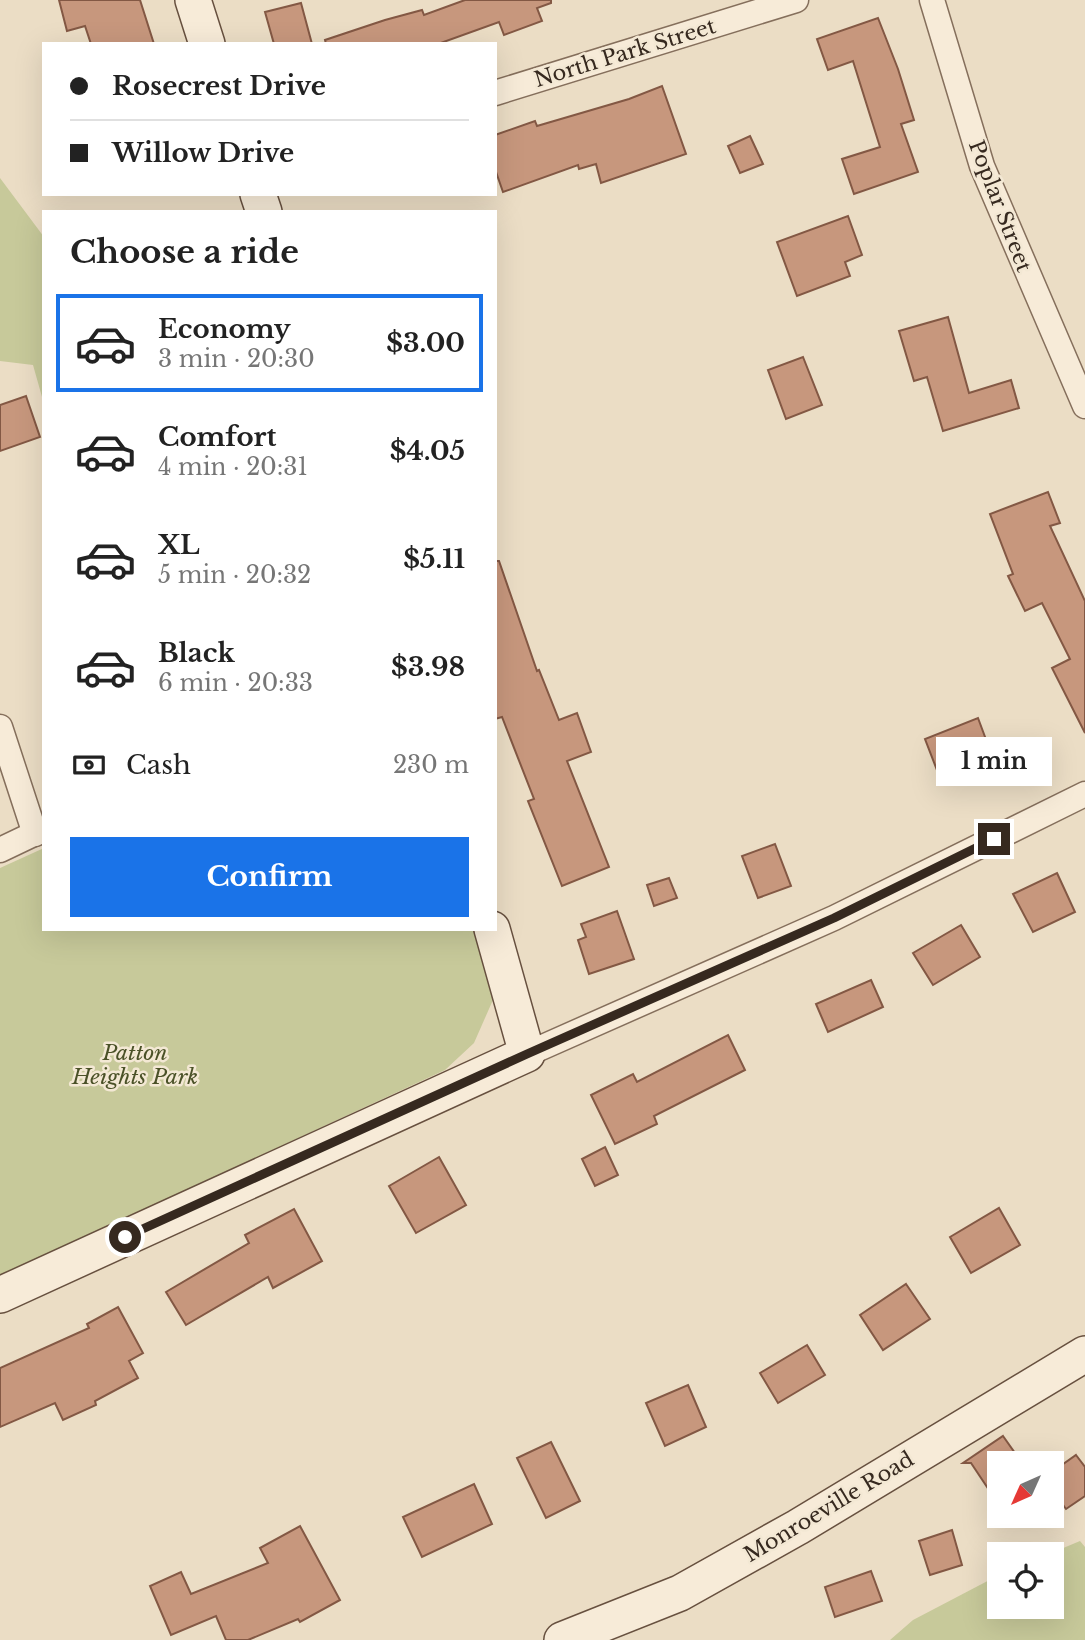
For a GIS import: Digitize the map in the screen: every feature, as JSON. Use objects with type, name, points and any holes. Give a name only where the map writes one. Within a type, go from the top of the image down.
[{"type":"street","points":[[193,0],[207,42]]},
{"type":"street","name":"North Park Street","points":[[497,92],[796,0]]},
{"type":"street","name":"Poplar Street","points":[[932,0],[982,166],[1085,406]]},
{"type":"street","points":[[0,727],[39,832],[0,850]]},
{"type":"street","points":[[0,1295],[527,1054],[834,918],[1085,794]]},
{"type":"street","points":[[493,931],[527,1054]]},
{"type":"street","name":"Monroeville Road","points":[[562,1640],[680,1593],[798,1527],[1085,1354]]},
{"type":"green space","points":[[0,178],[42,234],[42,397],[33,365],[0,361]]},
{"type":"green space","name":"Patton Heights Park","points":[[42,849],[42,931],[474,931],[496,993],[474,1043],[445,1070],[0,1276],[0,868]]},
{"type":"green space","points":[[1080,1541],[1085,1547],[1085,1640],[890,1640],[913,1620],[987,1581],[987,1619],[1064,1619],[1064,1548]]},
{"type":"building","points":[[59,0],[140,0],[153,42],[90,42],[85,26],[67,31]]},
{"type":"building","points":[[465,0],[551,0],[551,3],[537,8],[542,21],[504,35],[499,22],[444,42],[326,42],[385,20],[422,10],[424,15]]},
{"type":"building","points":[[301,3],[311,42],[273,42],[265,12]]},
{"type":"building","points":[[878,18],[914,120],[901,124],[918,172],[854,194],[842,159],[880,147],[853,61],[828,70],[817,39]]},
{"type":"building","points":[[662,86],[686,154],[601,183],[596,164],[579,169],[578,165],[503,192],[497,175],[497,134],[535,121],[537,126],[629,99]]},
{"type":"building","points":[[750,136],[763,164],[740,173],[728,146]]},
{"type":"building","points":[[848,216],[862,255],[845,262],[850,276],[797,296],[777,242]]},
{"type":"building","points":[[948,317],[969,393],[1011,380],[1019,408],[943,431],[927,377],[914,381],[899,331]]},
{"type":"building","points":[[803,357],[822,405],[786,419],[768,370]]},
{"type":"building","points":[[26,396],[40,437],[0,451],[0,405]]},
{"type":"building","points":[[1048,492],[1060,523],[1050,526],[1085,601],[1085,733],[1052,668],[1070,659],[1042,603],[1025,611],[1008,576],[1013,574],[990,514]]},
{"type":"building","points":[[497,561],[537,671],[539,670],[559,720],[577,713],[591,752],[567,761],[609,867],[562,886],[528,801],[534,799],[502,717],[497,718]]},
{"type":"building","points":[[978,718],[988,745],[977,750],[982,762],[940,778],[925,739]]},
{"type":"building","points":[[775,844],[791,886],[758,898],[742,856]]},
{"type":"building","points":[[1057,873],[1075,912],[1033,932],[1013,894]]},
{"type":"building","points":[[669,878],[677,898],[654,906],[647,885]]},
{"type":"building","points":[[617,911],[634,959],[589,974],[578,940],[586,937],[581,924]]},
{"type":"building","points":[[961,925],[980,957],[933,985],[913,953]]},
{"type":"building","points":[[871,980],[883,1007],[828,1032],[816,1004]]},
{"type":"building","points":[[728,1035],[745,1070],[654,1116],[657,1124],[615,1144],[591,1095],[633,1074],[637,1082]]},
{"type":"building","points":[[605,1147],[618,1175],[595,1186],[582,1159]]},
{"type":"building","points":[[439,1157],[466,1205],[416,1233],[389,1186]]},
{"type":"building","points":[[999,1208],[1020,1245],[971,1273],[950,1237]]},
{"type":"building","points":[[294,1209],[322,1261],[273,1288],[268,1277],[186,1325],[166,1292],[249,1243],[245,1235]]},
{"type":"building","points":[[906,1284],[930,1319],[883,1350],[860,1315]]},
{"type":"building","points":[[118,1307],[143,1353],[129,1361],[138,1378],[95,1401],[96,1405],[63,1420],[55,1403],[0,1427],[0,1368],[89,1328],[87,1324]]},
{"type":"building","points":[[807,1345],[825,1375],[778,1403],[760,1373]]},
{"type":"building","points":[[688,1385],[706,1427],[665,1446],[646,1403]]},
{"type":"building","points":[[1003,1436],[1014,1451],[987,1451],[987,1487],[971,1463],[963,1463]]},
{"type":"building","points":[[551,1442],[580,1501],[546,1518],[517,1458]]},
{"type":"building","points":[[1076,1455],[1085,1467],[1085,1496],[1066,1509],[1064,1506],[1064,1464]]},
{"type":"building","points":[[474,1484],[492,1524],[422,1557],[403,1517]]},
{"type":"building","points":[[300,1526],[340,1600],[300,1622],[298,1619],[248,1640],[226,1640],[216,1616],[171,1635],[150,1586],[181,1572],[191,1594],[268,1563],[260,1548]]},
{"type":"building","points":[[952,1530],[962,1565],[930,1575],[919,1541]]},
{"type":"building","points":[[871,1571],[882,1601],[835,1617],[825,1587]]},
{"type":"route","points":[[125,1237],[834,918],[994,839]]}]
